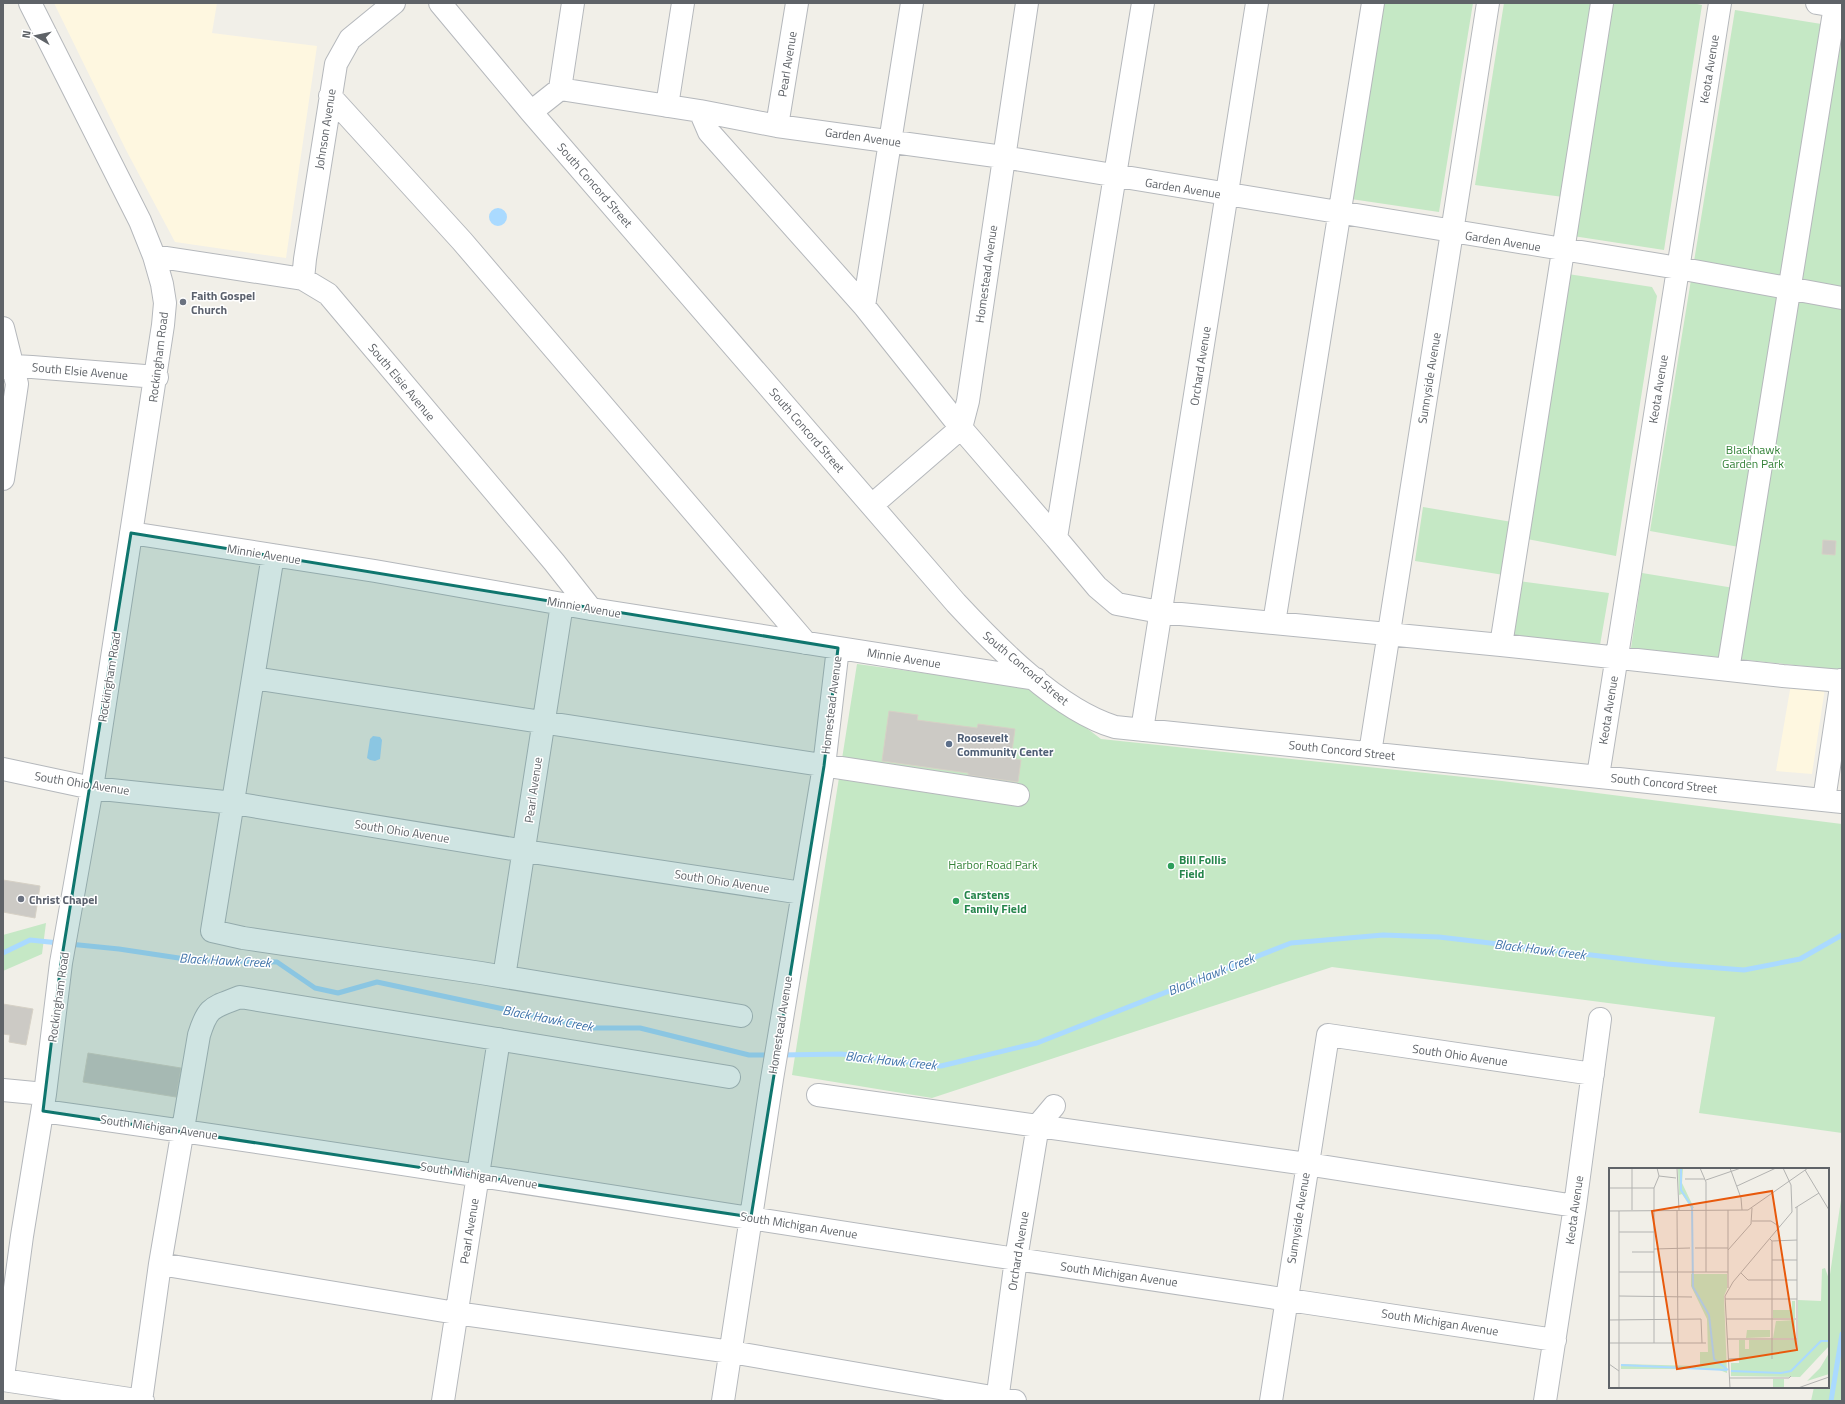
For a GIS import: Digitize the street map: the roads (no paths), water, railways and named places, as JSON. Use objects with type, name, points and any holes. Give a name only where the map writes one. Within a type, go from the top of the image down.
[{"type":"street","name":"Rockingham Road","points":[[3,1379],[22,1236],[44,1102],[62,963],[92,788],[131,533],[157,377],[165,302],[162,284],[154,256],[140,221],[30,3]]},
{"type":"street","name":"Johnson Avenue","points":[[303,279],[336,64],[350,39],[394,3]]},
{"type":"street","name":"South Concord Street","points":[[440,3],[531,112],[984,634],[1036,679],[1068,704],[1088,716],[1115,727],[1833,801]]},
{"type":"street","points":[[531,112],[560,89],[573,3]]},
{"type":"street","points":[[667,106],[683,3]]},
{"type":"street","name":"Pearl Avenue","points":[[777,126],[797,3]]},
{"type":"street","points":[[864,306],[912,3]]},
{"type":"street","name":"Homestead Avenue","points":[[961,428],[968,401],[1027,3]]},
{"type":"street","points":[[1056,538],[1116,177],[1143,3]]},
{"type":"street","name":"Orchard Avenue","points":[[1142,730],[1257,3]]},
{"type":"street","points":[[1274,623],[1373,3]]},
{"type":"street","name":"Sunnyside Avenue","points":[[1370,753],[1488,3]]},
{"type":"street","points":[[1502,645],[1602,3]]},
{"type":"street","name":"Keota Avenue","points":[[1598,776],[1720,3]]},
{"type":"street","points":[[1728,670],[1790,289],[1826,4]]},
{"type":"street","name":"Garden Avenue","points":[[560,89],[700,111],[777,126],[890,140],[1003,157],[1340,214],[1678,268],[1842,298]]},
{"type":"street","points":[[330,96],[462,241],[806,643]]},
{"type":"street","points":[[700,111],[709,132],[864,306],[961,428],[1097,587],[1117,604],[1160,612],[1502,645],[1728,670],[1842,680],[1833,801]]},
{"type":"street","name":"South Elsie Avenue","points":[[154,256],[303,279],[328,294],[554,562],[591,609]]},
{"type":"street","points":[[3,328],[8,367],[18,384],[3,479]]},
{"type":"street","name":"South Elsie Avenue","points":[[8,367],[157,377]]},
{"type":"street","points":[[872,505],[961,428]]},
{"type":"street","name":"Minnie Avenue","points":[[131,533],[375,571],[591,609],[1036,679]]},
{"type":"street","points":[[273,555],[234,803],[212,931],[243,938],[504,977],[742,1016]]},
{"type":"street","name":"Pearl Avenue","points":[[504,977],[525,851],[562,604]]},
{"type":"street","name":"Homestead Avenue","points":[[723,1401],[783,1008],[824,766],[838,648]]},
{"type":"street","points":[[254,678],[1018,795]]},
{"type":"street","name":"South Ohio Avenue","points":[[3,769],[92,788],[234,803],[525,851],[802,893]]},
{"type":"street","points":[[3,1379],[134,1400],[160,1264],[199,1035],[205,1017],[214,1007],[240,997],[499,1038],[729,1077]]},
{"type":"street","name":"Keota Avenue","points":[[1546,1401],[1575,1206],[1600,1019]]},
{"type":"street","name":"Sunnyside Avenue","points":[[1271,1401],[1306,1164],[1328,1035]]},
{"type":"street","name":"South Ohio Avenue","points":[[1328,1035],[1592,1074]]},
{"type":"street","name":"Pearl Avenue","points":[[443,1401],[499,1038]]},
{"type":"street","name":"South Michigan Avenue","points":[[3,1090],[44,1102],[182,1130],[477,1174],[1016,1259],[1286,1298],[1555,1340]]},
{"type":"street","points":[[818,1095],[1306,1164],[1575,1206]]},
{"type":"street","points":[[1038,1125],[1054,1106]]},
{"type":"street","name":"Orchard Avenue","points":[[1003,1400],[1016,1259],[1038,1125]]},
{"type":"street","points":[[160,1264],[456,1313],[731,1352],[1003,1400]]},
{"type":"water","points":[[494,208],[502,208],[507,213],[505,224],[502,226],[494,226],[489,221],[489,213]]},
{"type":"water","points":[[373,736],[380,737],[382,740],[380,759],[375,761],[367,758],[370,739]]},
{"type":"waterway","name":"Black Hawk Creek","points":[[782,1055],[841,1054],[941,1066],[1037,1043],[1291,943],[1383,935],[1439,937],[1667,964],[1744,970],[1800,959],[1842,935]]},
{"type":"waterway","name":"Black Hawk Creek","points":[[3,953],[30,940],[59,943]]},
{"type":"waterway","name":"Black Hawk Creek","points":[[69,944],[119,949],[192,960],[277,962],[315,988],[338,993],[377,982],[593,1028],[640,1028],[749,1055],[770,1055]]},
{"type":"waterway","points":[[1831,1401],[1842,1334]]},
{"type":"place","name":"Faith Gospel Church","points":[[183,302]]},
{"type":"place","name":"Roosevelt Community Center","points":[[949,744]]},
{"type":"place","name":"Bill Follis Field","points":[[1171,866]]},
{"type":"place","name":"Christ Chapel","points":[[21,899]]},
{"type":"place","name":"Carstens Family Field","points":[[956,901]]},
{"type":"park label","name":"Blackhawk Garden Park","points":[[1753,456]]},
{"type":"park label","name":"Harbor Road Park","points":[[993,864]]}]
